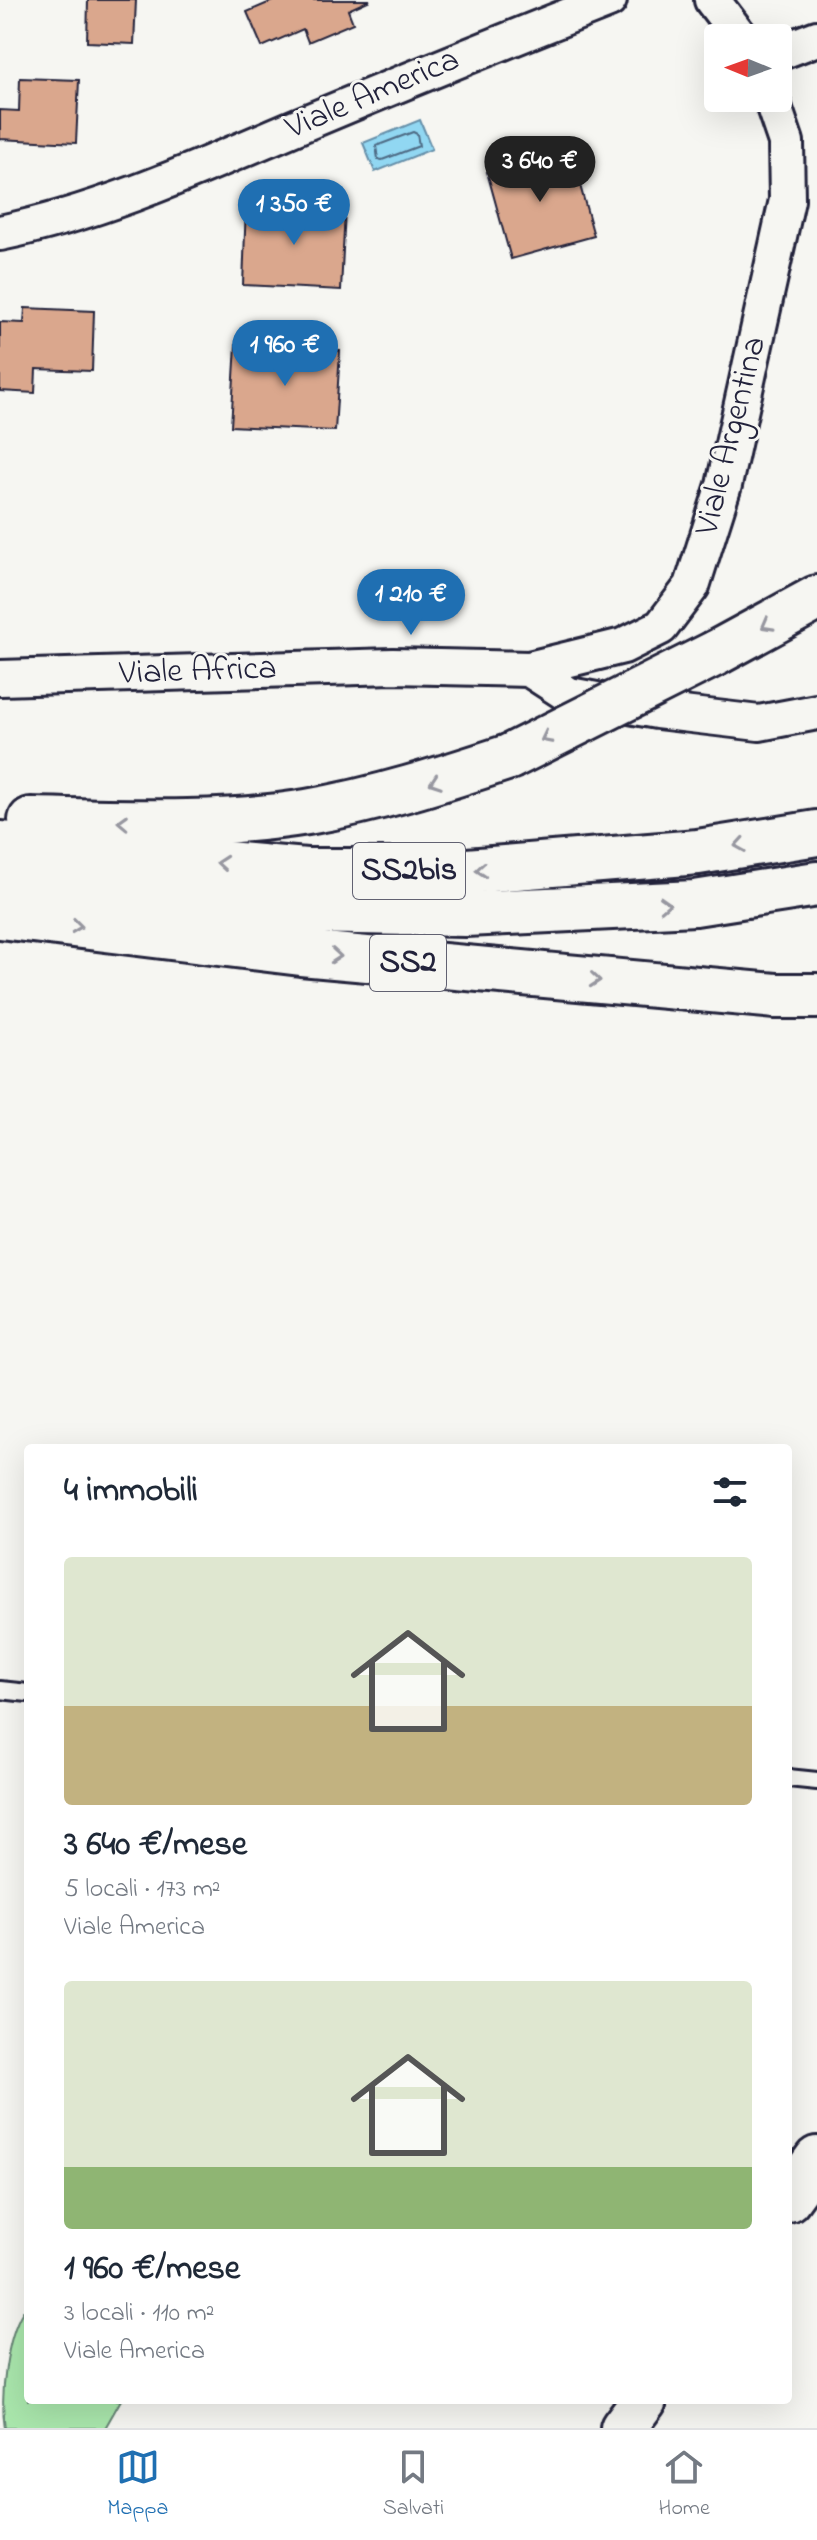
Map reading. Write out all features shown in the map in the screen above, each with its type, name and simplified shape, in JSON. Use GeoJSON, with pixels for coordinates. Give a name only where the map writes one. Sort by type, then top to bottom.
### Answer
{"type":"FeatureCollection","features":[{"type":"Feature","properties":{"kind":"main road"},"geometry":{"type":"LineString","coordinates":[[0,819],[169,824],[305,812],[406,791],[509,757],[716,653],[817,598]]}},
{"type":"Feature","properties":{"kind":"main road","name":"SS2bis"},"geometry":{"type":"LineString","coordinates":[[0,844],[306,871],[467,871],[698,852],[817,833]]}},
{"type":"Feature","properties":{"kind":"main road","name":"SS2bis"},"geometry":{"type":"LineString","coordinates":[[0,887],[304,911],[465,914],[695,903],[817,884]]}},
{"type":"Feature","properties":{"kind":"main road","name":"SS2"},"geometry":{"type":"LineString","coordinates":[[0,916],[301,953],[776,996],[817,996]]}},
{"type":"Feature","properties":{"kind":"main road"},"geometry":{"type":"LineString","coordinates":[[792,2193],[817,2159]]}},
{"type":"Feature","properties":{"kind":"main road"},"geometry":{"type":"LineString","coordinates":[[623,2428],[641,2404]]}},
{"type":"Feature","properties":{"kind":"street","name":"Viale America"},"geometry":{"type":"LineString","coordinates":[[0,233],[64,217],[173,178],[433,69],[609,0]]}},
{"type":"Feature","properties":{"kind":"street"},"geometry":{"type":"LineString","coordinates":[[712,0],[730,24]]}},
{"type":"Feature","properties":{"kind":"street"},"geometry":{"type":"LineString","coordinates":[[792,48],[817,38]]}},
{"type":"Feature","properties":{"kind":"street","name":"Viale Argentina"},"geometry":{"type":"LineString","coordinates":[[529,669],[623,646],[661,627],[692,586],[724,485],[787,200],[786,142],[776,112]]}},
{"type":"Feature","properties":{"kind":"street","name":"Viale Africa"},"geometry":{"type":"LineString","coordinates":[[0,678],[393,666],[529,669]]}},
{"type":"Feature","properties":{"kind":"street"},"geometry":{"type":"LineString","coordinates":[[529,669],[569,695],[657,711],[759,723],[817,712]]}},
{"type":"Feature","properties":{"kind":"lane"},"geometry":{"type":"LineString","coordinates":[[0,1690],[24,1693]]}},
{"type":"Feature","properties":{"kind":"lane"},"geometry":{"type":"LineString","coordinates":[[792,1778],[817,1781]]}},
{"type":"Feature","properties":{"kind":"green space"},"geometry":{"type":"Polygon","coordinates":[[[24,2311],[24,2404],[119,2404],[105,2428],[5,2428],[3,2401],[6,2368],[17,2323],[24,2311]]]}},
{"type":"Feature","properties":{"kind":"water"},"geometry":{"type":"Polygon","coordinates":[[[420,120],[432,149],[375,172],[363,143],[420,120]]]}},
{"type":"Feature","properties":{"kind":"building"},"geometry":{"type":"Polygon","coordinates":[[[88,0],[136,0],[134,44],[87,42],[88,0]]]}},
{"type":"Feature","properties":{"kind":"building"},"geometry":{"type":"Polygon","coordinates":[[[275,0],[370,0],[348,10],[353,23],[308,42],[303,29],[262,47],[247,12],[275,0]]]}},
{"type":"Feature","properties":{"kind":"building"},"geometry":{"type":"Polygon","coordinates":[[[20,78],[79,80],[76,143],[0,139],[0,110],[19,111],[20,78]]]}},
{"type":"Feature","properties":{"kind":"building"},"geometry":{"type":"Polygon","coordinates":[[[570,149],[594,236],[511,259],[487,172],[570,149]]]}},
{"type":"Feature","properties":{"kind":"building"},"geometry":{"type":"Polygon","coordinates":[[[246,205],[345,209],[341,290],[243,285],[246,205]]]}},
{"type":"Feature","properties":{"kind":"building"},"geometry":{"type":"Polygon","coordinates":[[[25,308],[94,311],[92,371],[36,369],[35,393],[0,391],[0,322],[24,323],[25,308]]]}},
{"type":"Feature","properties":{"kind":"building"},"geometry":{"type":"Polygon","coordinates":[[[236,345],[340,351],[335,431],[231,426],[236,345]]]}}]}
